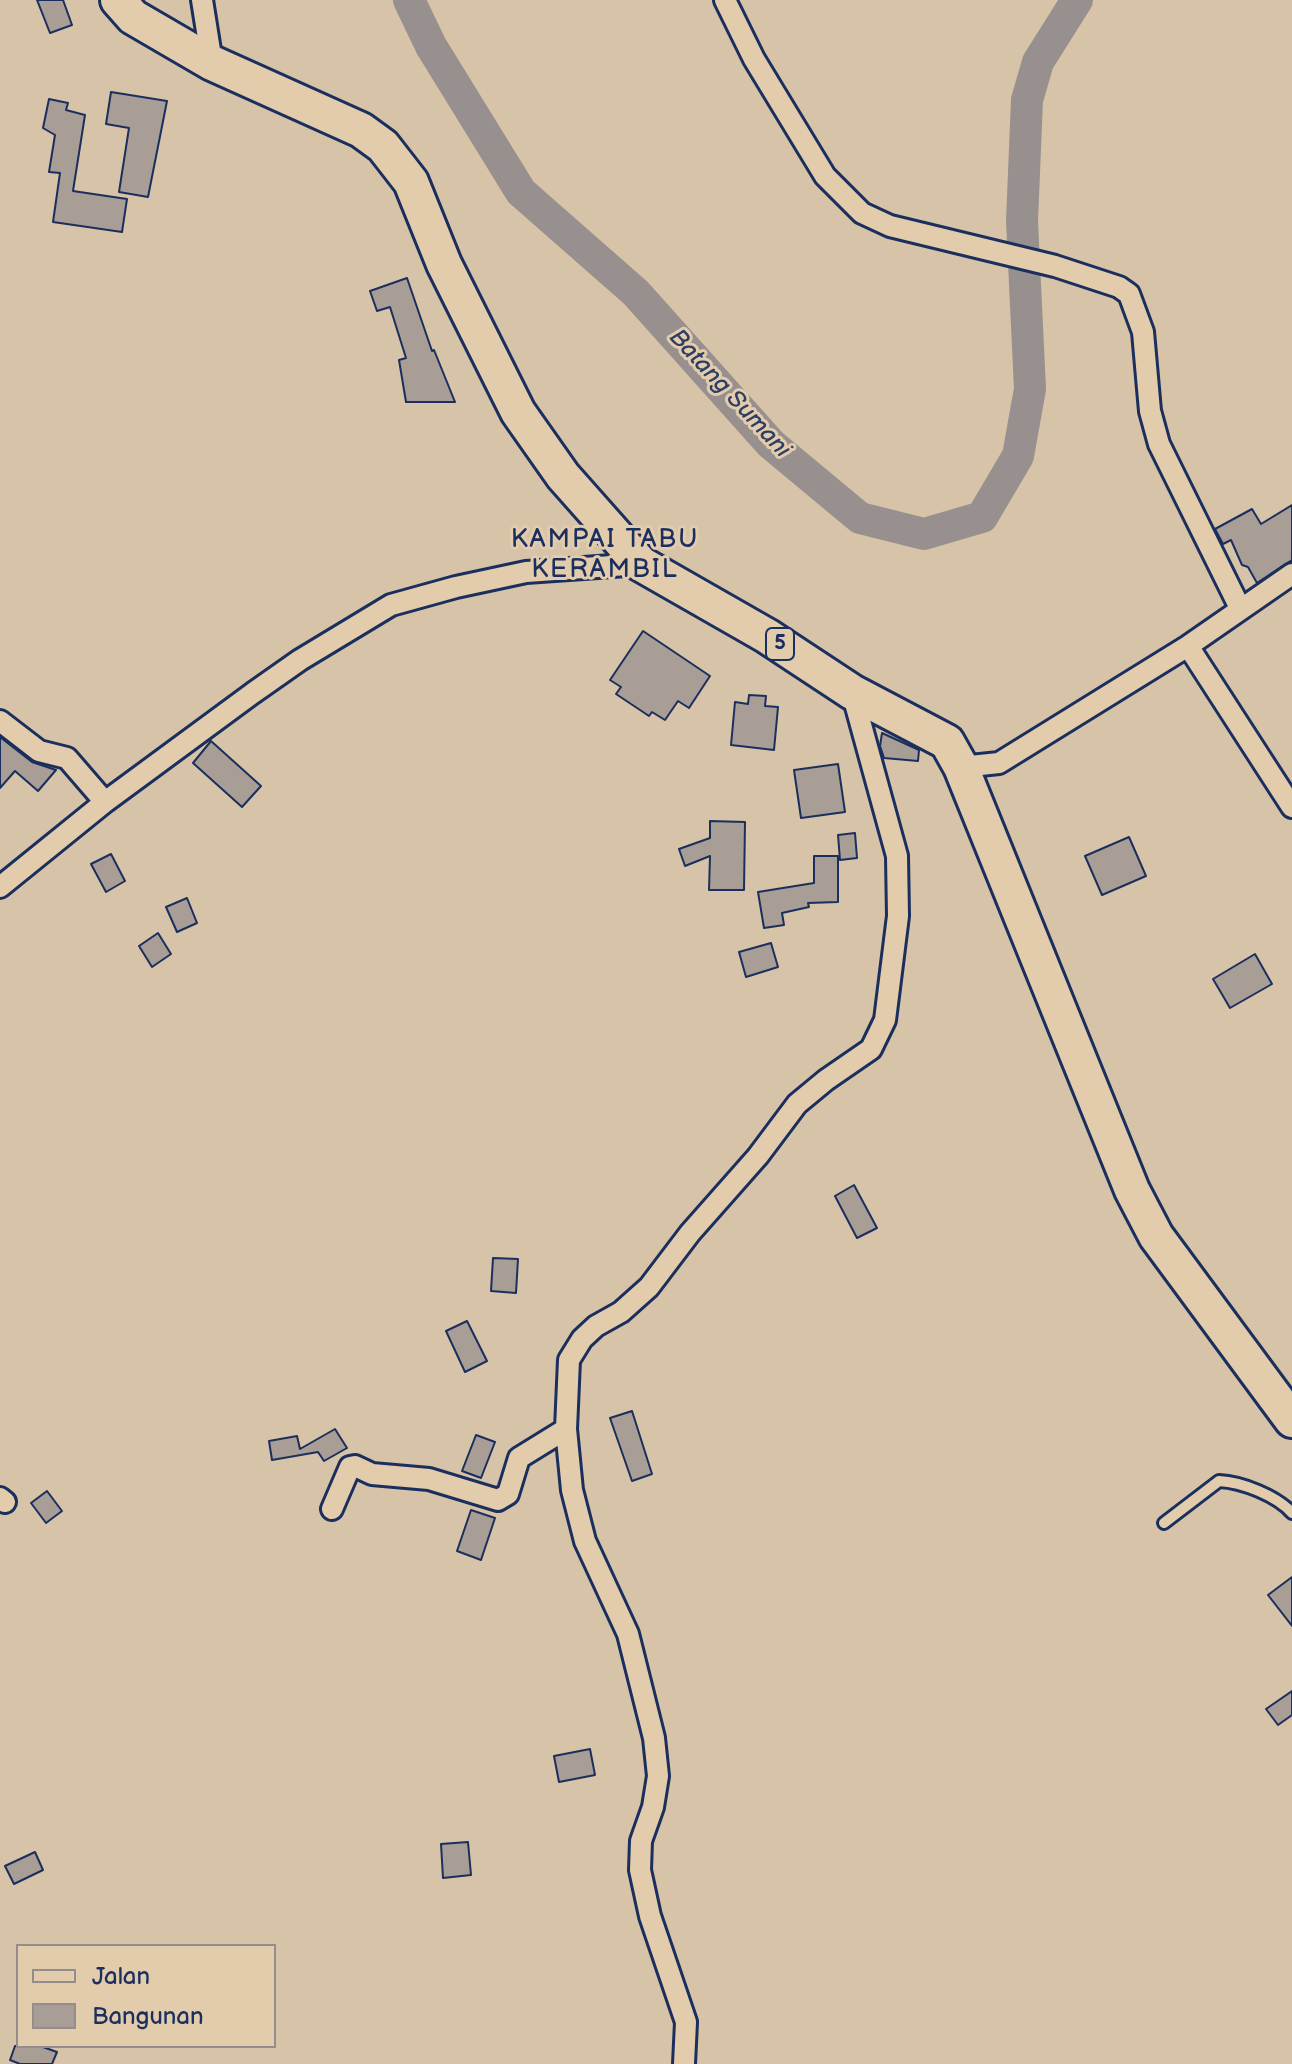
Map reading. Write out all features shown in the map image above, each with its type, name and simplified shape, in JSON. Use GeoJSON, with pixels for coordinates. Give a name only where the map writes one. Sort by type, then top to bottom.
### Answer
{"type":"FeatureCollection","features":[{"type":"Feature","properties":{"kind":"highway","name":"5"},"geometry":{"type":"LineString","coordinates":[[118,0],[133,17],[212,63],[361,130],[383,146],[411,182],[444,264],[518,412],[563,476],[641,564],[767,636],[852,692],[947,742],[961,767],[1132,1190],[1156,1236],[1292,1420]]}},
{"type":"Feature","properties":{"kind":"street"},"geometry":{"type":"LineString","coordinates":[[202,0],[212,63]]}},
{"type":"Feature","properties":{"kind":"street"},"geometry":{"type":"LineString","coordinates":[[725,0],[754,59],[825,176],[862,213],[875,221],[1055,266],[1119,287],[1129,294],[1143,332],[1150,411],[1159,444],[1240,608]]}},
{"type":"Feature","properties":{"kind":"street"},"geometry":{"type":"LineString","coordinates":[[0,887],[105,802],[300,660],[391,605],[526,572],[641,564]]}},
{"type":"Feature","properties":{"kind":"street"},"geometry":{"type":"LineString","coordinates":[[961,767],[999,763],[1188,646],[1292,574]]}},
{"type":"Feature","properties":{"kind":"street"},"geometry":{"type":"LineString","coordinates":[[1188,646],[1292,807]]}},
{"type":"Feature","properties":{"kind":"street"},"geometry":{"type":"LineString","coordinates":[[684,2064],[686,2022],[650,1916],[640,1870],[641,1841],[653,1807],[658,1776],[654,1738],[628,1634],[581,1530],[569,1475],[566,1429],[569,1360],[582,1339],[596,1326],[621,1312],[649,1287],[797,1104],[871,1049],[885,1020],[898,916],[897,856],[852,692]]}},
{"type":"Feature","properties":{"kind":"street"},"geometry":{"type":"LineString","coordinates":[[0,721],[39,751],[67,758],[105,802]]}},
{"type":"Feature","properties":{"kind":"street"},"geometry":{"type":"LineString","coordinates":[[332,1509],[350,1467],[355,1466],[372,1474],[429,1479],[492,1499],[503,1498],[508,1494],[519,1458],[566,1429]]}},
{"type":"Feature","properties":{"kind":"lane"},"geometry":{"type":"LineString","coordinates":[[1164,1523],[1219,1481],[1232,1482],[1290,1506]]}},
{"type":"Feature","properties":{"kind":"building"},"geometry":{"type":"Polygon","coordinates":[[[37,0],[63,0],[72,25],[50,33],[37,0]]]}},
{"type":"Feature","properties":{"kind":"building"},"geometry":{"type":"Polygon","coordinates":[[[111,92],[167,101],[148,197],[119,192],[129,128],[106,124],[111,92]]]}},
{"type":"Feature","properties":{"kind":"building"},"geometry":{"type":"Polygon","coordinates":[[[49,99],[68,103],[66,110],[85,115],[73,191],[127,199],[122,232],[53,222],[60,173],[49,172],[55,135],[43,128],[49,99]]]}},
{"type":"Feature","properties":{"kind":"building"},"geometry":{"type":"Polygon","coordinates":[[[407,278],[432,351],[455,402],[406,402],[399,360],[406,358],[390,307],[377,311],[370,291],[407,278]]]}},
{"type":"Feature","properties":{"kind":"building"},"geometry":{"type":"Polygon","coordinates":[[[1292,505],[1292,560],[1257,583],[1248,567],[1242,565],[1231,540],[1223,544],[1215,529],[1252,509],[1261,524],[1292,505]]]}},
{"type":"Feature","properties":{"kind":"building"},"geometry":{"type":"Polygon","coordinates":[[[643,631],[710,676],[689,708],[678,701],[665,720],[652,712],[649,716],[616,694],[621,687],[610,680],[643,631]]]}},
{"type":"Feature","properties":{"kind":"building"},"geometry":{"type":"Polygon","coordinates":[[[749,695],[766,696],[765,706],[778,707],[774,750],[731,745],[735,702],[748,704],[749,695]]]}},
{"type":"Feature","properties":{"kind":"building"},"geometry":{"type":"Polygon","coordinates":[[[882,733],[919,750],[918,761],[884,758],[880,746],[882,733]]]}},
{"type":"Feature","properties":{"kind":"building"},"geometry":{"type":"Polygon","coordinates":[[[0,737],[32,762],[56,770],[38,791],[15,771],[0,788],[0,737]]]}},
{"type":"Feature","properties":{"kind":"building"},"geometry":{"type":"Polygon","coordinates":[[[211,741],[261,786],[242,807],[193,763],[211,741]]]}},
{"type":"Feature","properties":{"kind":"building"},"geometry":{"type":"Polygon","coordinates":[[[838,764],[845,812],[801,818],[794,770],[838,764]]]}},
{"type":"Feature","properties":{"kind":"building"},"geometry":{"type":"Polygon","coordinates":[[[710,821],[745,822],[744,890],[709,890],[710,856],[685,866],[679,849],[710,838],[710,821]]]}},
{"type":"Feature","properties":{"kind":"building"},"geometry":{"type":"Polygon","coordinates":[[[855,833],[857,858],[840,860],[838,835],[855,833]]]}},
{"type":"Feature","properties":{"kind":"building"},"geometry":{"type":"Polygon","coordinates":[[[1129,837],[1146,876],[1102,895],[1085,856],[1129,837]]]}},
{"type":"Feature","properties":{"kind":"building"},"geometry":{"type":"Polygon","coordinates":[[[111,854],[125,881],[106,892],[91,864],[111,854]]]}},
{"type":"Feature","properties":{"kind":"building"},"geometry":{"type":"Polygon","coordinates":[[[814,856],[838,856],[838,902],[808,903],[809,907],[782,913],[784,925],[764,928],[758,892],[814,883],[814,856]]]}},
{"type":"Feature","properties":{"kind":"building"},"geometry":{"type":"Polygon","coordinates":[[[187,898],[197,923],[177,932],[166,907],[187,898]]]}},
{"type":"Feature","properties":{"kind":"building"},"geometry":{"type":"Polygon","coordinates":[[[158,933],[171,954],[152,967],[139,946],[158,933]]]}},
{"type":"Feature","properties":{"kind":"building"},"geometry":{"type":"Polygon","coordinates":[[[771,943],[778,967],[746,977],[739,952],[771,943]]]}},
{"type":"Feature","properties":{"kind":"building"},"geometry":{"type":"Polygon","coordinates":[[[1255,954],[1272,984],[1230,1008],[1213,979],[1255,954]]]}},
{"type":"Feature","properties":{"kind":"building"},"geometry":{"type":"Polygon","coordinates":[[[854,1185],[877,1228],[857,1238],[835,1196],[854,1185]]]}},
{"type":"Feature","properties":{"kind":"building"},"geometry":{"type":"Polygon","coordinates":[[[493,1258],[518,1259],[516,1293],[491,1291],[493,1258]]]}},
{"type":"Feature","properties":{"kind":"building"},"geometry":{"type":"Polygon","coordinates":[[[467,1321],[487,1361],[465,1372],[446,1331],[467,1321]]]}},
{"type":"Feature","properties":{"kind":"building"},"geometry":{"type":"Polygon","coordinates":[[[632,1411],[652,1474],[632,1481],[610,1418],[632,1411]]]}},
{"type":"Feature","properties":{"kind":"building"},"geometry":{"type":"Polygon","coordinates":[[[335,1429],[347,1448],[324,1461],[318,1452],[272,1460],[269,1441],[297,1436],[300,1449],[335,1429]]]}},
{"type":"Feature","properties":{"kind":"building"},"geometry":{"type":"Polygon","coordinates":[[[476,1435],[495,1442],[481,1478],[462,1471],[476,1435]]]}},
{"type":"Feature","properties":{"kind":"building"},"geometry":{"type":"Polygon","coordinates":[[[47,1491],[62,1511],[46,1523],[31,1503],[47,1491]]]}},
{"type":"Feature","properties":{"kind":"building"},"geometry":{"type":"Polygon","coordinates":[[[471,1510],[495,1518],[481,1560],[457,1551],[471,1510]]]}},
{"type":"Feature","properties":{"kind":"building"},"geometry":{"type":"Polygon","coordinates":[[[1292,1577],[1292,1626],[1268,1595],[1292,1577]]]}},
{"type":"Feature","properties":{"kind":"building"},"geometry":{"type":"Polygon","coordinates":[[[1292,1691],[1292,1715],[1278,1725],[1266,1709],[1292,1691]]]}},
{"type":"Feature","properties":{"kind":"building"},"geometry":{"type":"Polygon","coordinates":[[[590,1749],[595,1775],[559,1782],[554,1756],[590,1749]]]}},
{"type":"Feature","properties":{"kind":"building"},"geometry":{"type":"Polygon","coordinates":[[[468,1842],[471,1875],[443,1878],[441,1844],[468,1842]]]}},
{"type":"Feature","properties":{"kind":"building"},"geometry":{"type":"Polygon","coordinates":[[[35,1852],[43,1870],[14,1884],[5,1866],[35,1852]]]}},
{"type":"Feature","properties":{"kind":"building"},"geometry":{"type":"Polygon","coordinates":[[[15,2046],[57,2052],[52,2064],[20,2064],[10,2060],[15,2046]]]}},
{"type":"Feature","properties":{"kind":"waterway","name":"Batang Sumani"},"geometry":{"type":"LineString","coordinates":[[409,0],[431,46],[521,192],[636,293],[771,444],[860,518],[924,534],[982,517],[1018,456],[1030,389],[1022,221],[1027,100],[1038,62],[1077,0]]}},
{"type":"Feature","properties":{"kind":"district","name":"KAMPAI TABU KERAMBIL"},"geometry":{"type":"Point","coordinates":[605,555]}}]}
